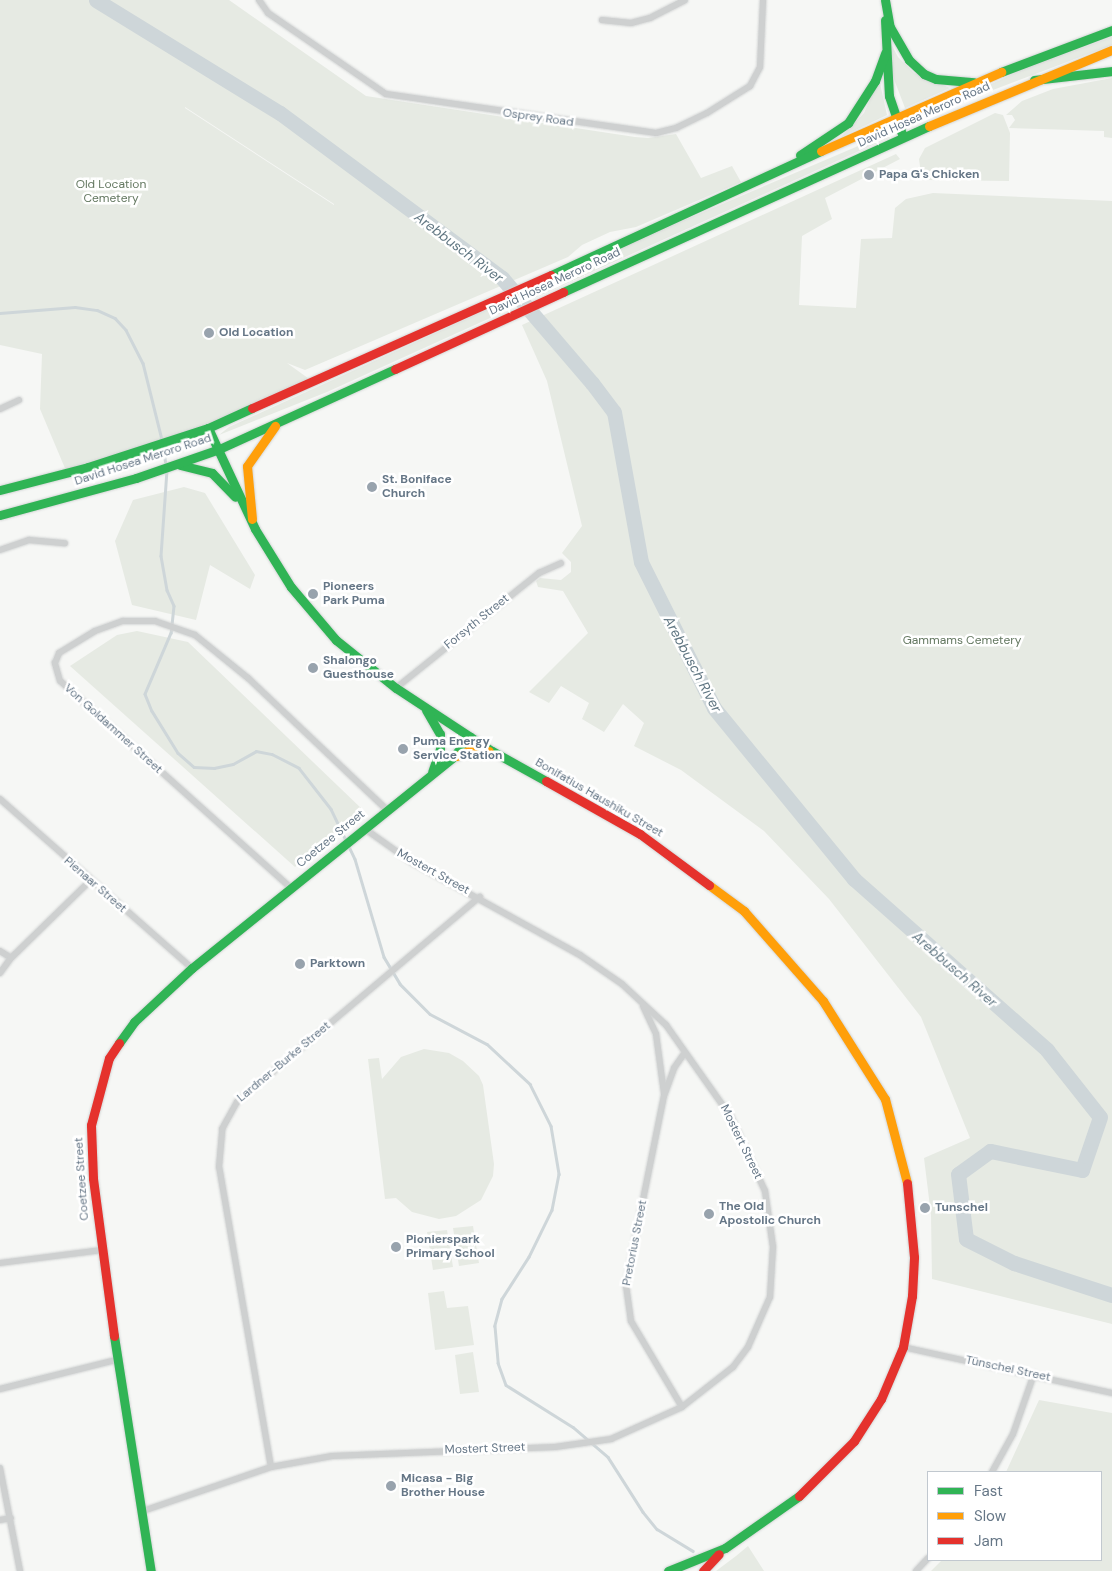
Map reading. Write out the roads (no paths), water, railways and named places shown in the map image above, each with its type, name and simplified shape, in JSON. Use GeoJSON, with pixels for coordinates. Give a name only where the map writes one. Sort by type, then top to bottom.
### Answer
{"type":"FeatureCollection","features":[{"type":"Feature","properties":{"kind":"main road"},"geometry":{"type":"LineString","coordinates":[[885,0],[885,53],[889,96],[903,137]]}},
{"type":"Feature","properties":{"kind":"main road"},"geometry":{"type":"LineString","coordinates":[[885,0],[890,27],[909,60],[936,78],[977,82]]}},
{"type":"Feature","properties":{"kind":"main road","name":"David Hosea Meroro Road"},"geometry":{"type":"LineString","coordinates":[[0,490],[132,454],[208,428],[532,284],[775,171],[977,82],[1038,56],[1112,30]]}},
{"type":"Feature","properties":{"kind":"main road","name":"David Hosea Meroro Road"},"geometry":{"type":"LineString","coordinates":[[0,515],[136,478],[176,466],[217,450],[903,137],[1034,80],[1112,50]]}},
{"type":"Feature","properties":{"kind":"main road"},"geometry":{"type":"LineString","coordinates":[[775,171],[848,123],[875,81],[885,53]]}},
{"type":"Feature","properties":{"kind":"main road"},"geometry":{"type":"LineString","coordinates":[[1034,80],[1112,71]]}},
{"type":"Feature","properties":{"kind":"main road"},"geometry":{"type":"LineString","coordinates":[[254,529],[248,500],[247,466],[276,424]]}},
{"type":"Feature","properties":{"kind":"main road","name":"Bonifatius Haushiku Street"},"geometry":{"type":"LineString","coordinates":[[208,428],[242,508],[291,587],[319,623],[350,652],[396,688],[419,701],[492,751],[640,834],[715,888],[765,932],[823,1001],[885,1099],[901,1147],[912,1207],[914,1257],[912,1296],[903,1346],[875,1411],[854,1441],[800,1495],[724,1548],[668,1571]]}},
{"type":"Feature","properties":{"kind":"main road"},"geometry":{"type":"LineString","coordinates":[[176,466],[212,473],[242,508]]}},
{"type":"Feature","properties":{"kind":"main road"},"geometry":{"type":"LineString","coordinates":[[419,701],[440,734],[440,749],[432,772]]}},
{"type":"Feature","properties":{"kind":"main road","name":"Coetzee Street"},"geometry":{"type":"LineString","coordinates":[[151,1571],[101,1250],[91,1125],[108,1058],[134,1022],[192,968],[432,772],[452,758],[470,737]]}},
{"type":"Feature","properties":{"kind":"main road"},"geometry":{"type":"LineString","coordinates":[[452,758],[472,749],[492,751]]}},
{"type":"Feature","properties":{"kind":"main road"},"geometry":{"type":"LineString","coordinates":[[703,1571],[724,1548]]}},
{"type":"Feature","properties":{"kind":"street","name":"Osprey Road"},"geometry":{"type":"LineString","coordinates":[[259,0],[268,13],[386,94],[656,132],[707,113],[750,86],[760,67],[763,0]]}},
{"type":"Feature","properties":{"kind":"street"},"geometry":{"type":"LineString","coordinates":[[602,20],[631,23],[650,18],[685,0]]}},
{"type":"Feature","properties":{"kind":"street"},"geometry":{"type":"LineString","coordinates":[[0,409],[19,400]]}},
{"type":"Feature","properties":{"kind":"street"},"geometry":{"type":"LineString","coordinates":[[0,550],[30,540],[65,543]]}},
{"type":"Feature","properties":{"kind":"street","name":"Forsyth Street"},"geometry":{"type":"LineString","coordinates":[[396,688],[539,573],[562,562]]}},
{"type":"Feature","properties":{"kind":"street","name":"Von Goldammer Street"},"geometry":{"type":"LineString","coordinates":[[291,888],[60,681],[55,663],[59,653],[109,624],[139,619],[172,625],[196,635],[248,678],[387,810]]}},
{"type":"Feature","properties":{"kind":"street","name":"Pienaar Street"},"geometry":{"type":"LineString","coordinates":[[0,799],[90,881],[192,968]]}},
{"type":"Feature","properties":{"kind":"street","name":"Mostert Street"},"geometry":{"type":"LineString","coordinates":[[143,1511],[271,1467],[380,1452],[556,1447],[611,1438],[682,1407],[733,1367],[748,1347],[770,1297],[773,1267],[765,1191],[731,1117],[666,1025],[643,1006],[622,984],[595,965],[480,898],[413,863],[364,829]]}},
{"type":"Feature","properties":{"kind":"street"},"geometry":{"type":"LineString","coordinates":[[0,973],[11,958],[90,881]]}},
{"type":"Feature","properties":{"kind":"street","name":"Lardner-Burke Street"},"geometry":{"type":"LineString","coordinates":[[271,1467],[219,1167],[222,1129],[237,1102],[480,898]]}},
{"type":"Feature","properties":{"kind":"street"},"geometry":{"type":"LineString","coordinates":[[0,951],[11,958]]}},
{"type":"Feature","properties":{"kind":"street","name":"Pretorius Street"},"geometry":{"type":"LineString","coordinates":[[643,1006],[656,1034],[664,1096]]}},
{"type":"Feature","properties":{"kind":"street","name":"Pretorius Street"},"geometry":{"type":"LineString","coordinates":[[682,1407],[640,1339],[631,1321],[626,1297],[664,1096],[674,1068],[685,1052]]}},
{"type":"Feature","properties":{"kind":"street"},"geometry":{"type":"LineString","coordinates":[[0,1263],[101,1250]]}},
{"type":"Feature","properties":{"kind":"street","name":"Tünschel Street"},"geometry":{"type":"LineString","coordinates":[[903,1346],[1112,1393]]}},
{"type":"Feature","properties":{"kind":"street"},"geometry":{"type":"LineString","coordinates":[[0,1389],[119,1359]]}},
{"type":"Feature","properties":{"kind":"street"},"geometry":{"type":"LineString","coordinates":[[993,1471],[1013,1434],[1034,1374]]}},
{"type":"Feature","properties":{"kind":"street"},"geometry":{"type":"LineString","coordinates":[[0,1468],[20,1571]]}},
{"type":"Feature","properties":{"kind":"street"},"geometry":{"type":"LineString","coordinates":[[0,1520],[11,1518]]}},
{"type":"Feature","properties":{"kind":"street"},"geometry":{"type":"LineString","coordinates":[[916,1571],[927,1559]]}},
{"type":"Feature","properties":{"kind":"waterway","name":"Arebbusch River"},"geometry":{"type":"LineString","coordinates":[[96,0],[280,113],[502,278],[592,383],[614,412],[641,562],[714,708],[854,879],[1047,1050],[1100,1117],[1082,1170],[990,1151],[958,1174],[966,1239],[1014,1263],[1112,1295]]}},
{"type":"Feature","properties":{"kind":"waterway"},"geometry":{"type":"LineString","coordinates":[[0,313],[75,307],[97,310],[115,318],[126,330],[143,363],[162,440]]}},
{"type":"Feature","properties":{"kind":"waterway"},"geometry":{"type":"LineString","coordinates":[[163,446],[166,465]]}},
{"type":"Feature","properties":{"kind":"waterway"},"geometry":{"type":"LineString","coordinates":[[167,470],[161,556],[167,590],[174,606],[171,633],[145,694],[152,711],[178,753],[194,767],[214,768],[233,764],[256,751],[272,754],[299,768],[331,809],[355,859],[384,957],[400,984],[430,1014],[487,1044],[530,1084],[551,1126],[559,1174],[552,1210],[529,1257],[502,1299],[495,1326],[498,1363],[506,1385],[573,1427],[608,1457],[643,1512],[657,1529],[693,1551]]}},
{"type":"Feature","properties":{"kind":"place","name":"Papa G's Chicken"},"geometry":{"type":"Point","coordinates":[869,175]}},
{"type":"Feature","properties":{"kind":"place","name":"Old Location"},"geometry":{"type":"Point","coordinates":[209,333]}},
{"type":"Feature","properties":{"kind":"place","name":"St. Boniface Church"},"geometry":{"type":"Point","coordinates":[372,487]}},
{"type":"Feature","properties":{"kind":"place","name":"Pioneers Park Puma"},"geometry":{"type":"Point","coordinates":[313,594]}},
{"type":"Feature","properties":{"kind":"place","name":"Shalongo Guesthouse"},"geometry":{"type":"Point","coordinates":[313,668]}},
{"type":"Feature","properties":{"kind":"place","name":"Puma Energy Service Station"},"geometry":{"type":"Point","coordinates":[403,749]}},
{"type":"Feature","properties":{"kind":"place","name":"Parktown"},"geometry":{"type":"Point","coordinates":[300,964]}},
{"type":"Feature","properties":{"kind":"place","name":"Tunschel"},"geometry":{"type":"Point","coordinates":[925,1208]}},
{"type":"Feature","properties":{"kind":"place","name":"The Old Apostolic Church"},"geometry":{"type":"Point","coordinates":[709,1214]}},
{"type":"Feature","properties":{"kind":"place","name":"Pionierspark Primary School"},"geometry":{"type":"Point","coordinates":[396,1247]}},
{"type":"Feature","properties":{"kind":"place","name":"Micasa - Big Brother House"},"geometry":{"type":"Point","coordinates":[391,1486]}},
{"type":"Feature","properties":{"kind":"park label","name":"Old Location Cemetery"},"geometry":{"type":"Point","coordinates":[111,192]}},
{"type":"Feature","properties":{"kind":"park label","name":"Gammams Cemetery"},"geometry":{"type":"Point","coordinates":[962,641]}}]}
